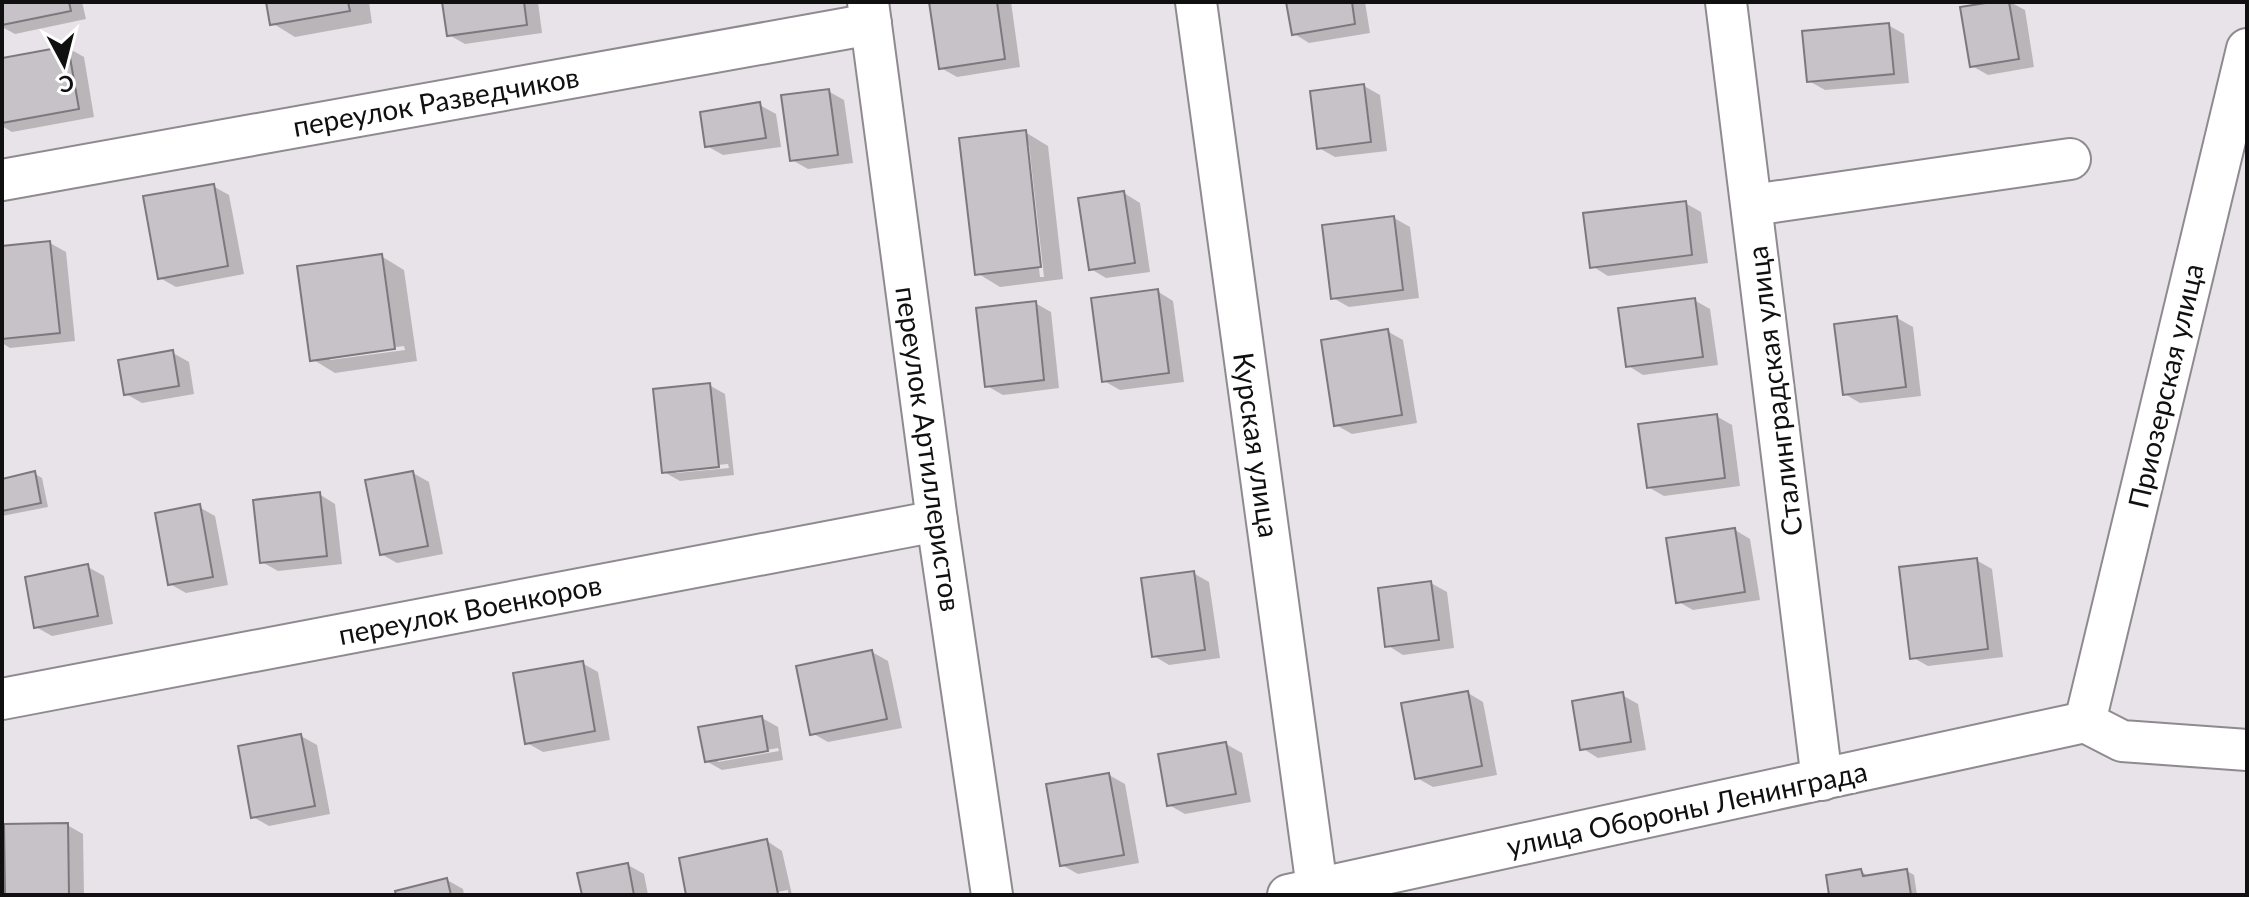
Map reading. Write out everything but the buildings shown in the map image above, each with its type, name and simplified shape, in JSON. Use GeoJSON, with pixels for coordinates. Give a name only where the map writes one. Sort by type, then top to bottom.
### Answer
{"type":"FeatureCollection","features":[{"type":"Feature","properties":{"kind":"street","name":"Курская улица"},"geometry":{"type":"LineString","coordinates":[[1196,2],[1302,892]]}},
{"type":"Feature","properties":{"kind":"street","name":"Сталинградская улица"},"geometry":{"type":"LineString","coordinates":[[1726,2],[1822,780]]}},
{"type":"Feature","properties":{"kind":"street","name":"переулок Разведчиков"},"geometry":{"type":"LineString","coordinates":[[2,180],[869,13]]}},
{"type":"Feature","properties":{"kind":"street","name":"переулок Артиллеристов"},"geometry":{"type":"LineString","coordinates":[[869,13],[937,521],[992,895]]}},
{"type":"Feature","properties":{"kind":"street","name":"Приозерская улица"},"geometry":{"type":"LineString","coordinates":[[2085,722],[2247,49]]}},
{"type":"Feature","properties":{"kind":"street"},"geometry":{"type":"LineString","coordinates":[[1753,205],[2070,159]]}},
{"type":"Feature","properties":{"kind":"street","name":"переулок Военкоров"},"geometry":{"type":"LineString","coordinates":[[2,699],[937,521]]}},
{"type":"Feature","properties":{"kind":"street","name":"улица Обороны Ленинграда"},"geometry":{"type":"LineString","coordinates":[[1302,892],[2085,722]]}},
{"type":"Feature","properties":{"kind":"street"},"geometry":{"type":"LineString","coordinates":[[2085,722],[2122,741],[2247,750]]}}]}
